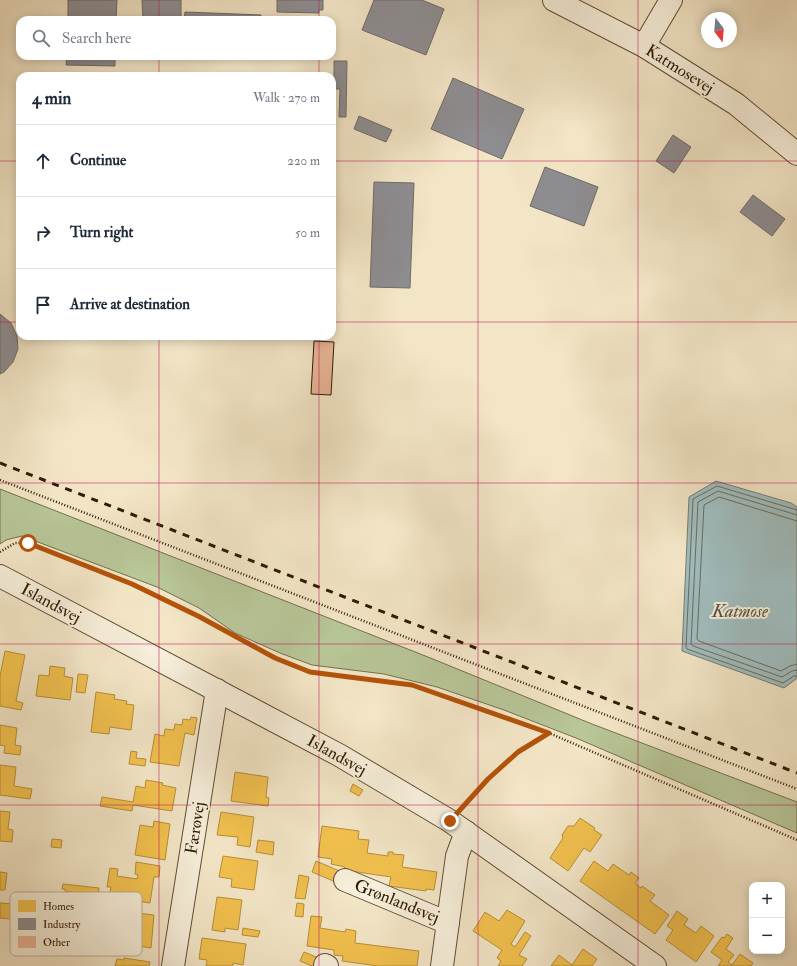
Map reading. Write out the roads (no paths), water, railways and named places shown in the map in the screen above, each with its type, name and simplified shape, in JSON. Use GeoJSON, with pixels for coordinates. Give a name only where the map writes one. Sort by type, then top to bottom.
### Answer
{"type":"FeatureCollection","features":[{"type":"Feature","properties":{"kind":"street","name":"Katmosevej"},"geometry":{"type":"LineString","coordinates":[[554,0],[644,46],[736,104],[797,154]]}},
{"type":"Feature","properties":{"kind":"street"},"geometry":{"type":"LineString","coordinates":[[644,46],[671,0]]}},
{"type":"Feature","properties":{"kind":"street","name":"Islandsvej"},"geometry":{"type":"LineString","coordinates":[[0,576],[338,755],[458,827],[655,966]]}},
{"type":"Feature","properties":{"kind":"street","name":"Færøvej"},"geometry":{"type":"LineString","coordinates":[[173,966],[217,690]]}},
{"type":"Feature","properties":{"kind":"street","name":"Grønlandsvej"},"geometry":{"type":"LineString","coordinates":[[442,966],[457,856],[458,827]]}},
{"type":"Feature","properties":{"kind":"street","name":"Grønlandsvej"},"geometry":{"type":"LineString","coordinates":[[345,880],[448,923]]}},
{"type":"Feature","properties":{"kind":"water","name":"Katmose"},"geometry":{"type":"Polygon","coordinates":[[[716,481],[791,503],[797,507],[797,677],[784,688],[682,651],[689,497],[716,481]]]}},
{"type":"Feature","properties":{"kind":"railway"},"geometry":{"type":"LineString","coordinates":[[0,463],[797,773]]}}]}
